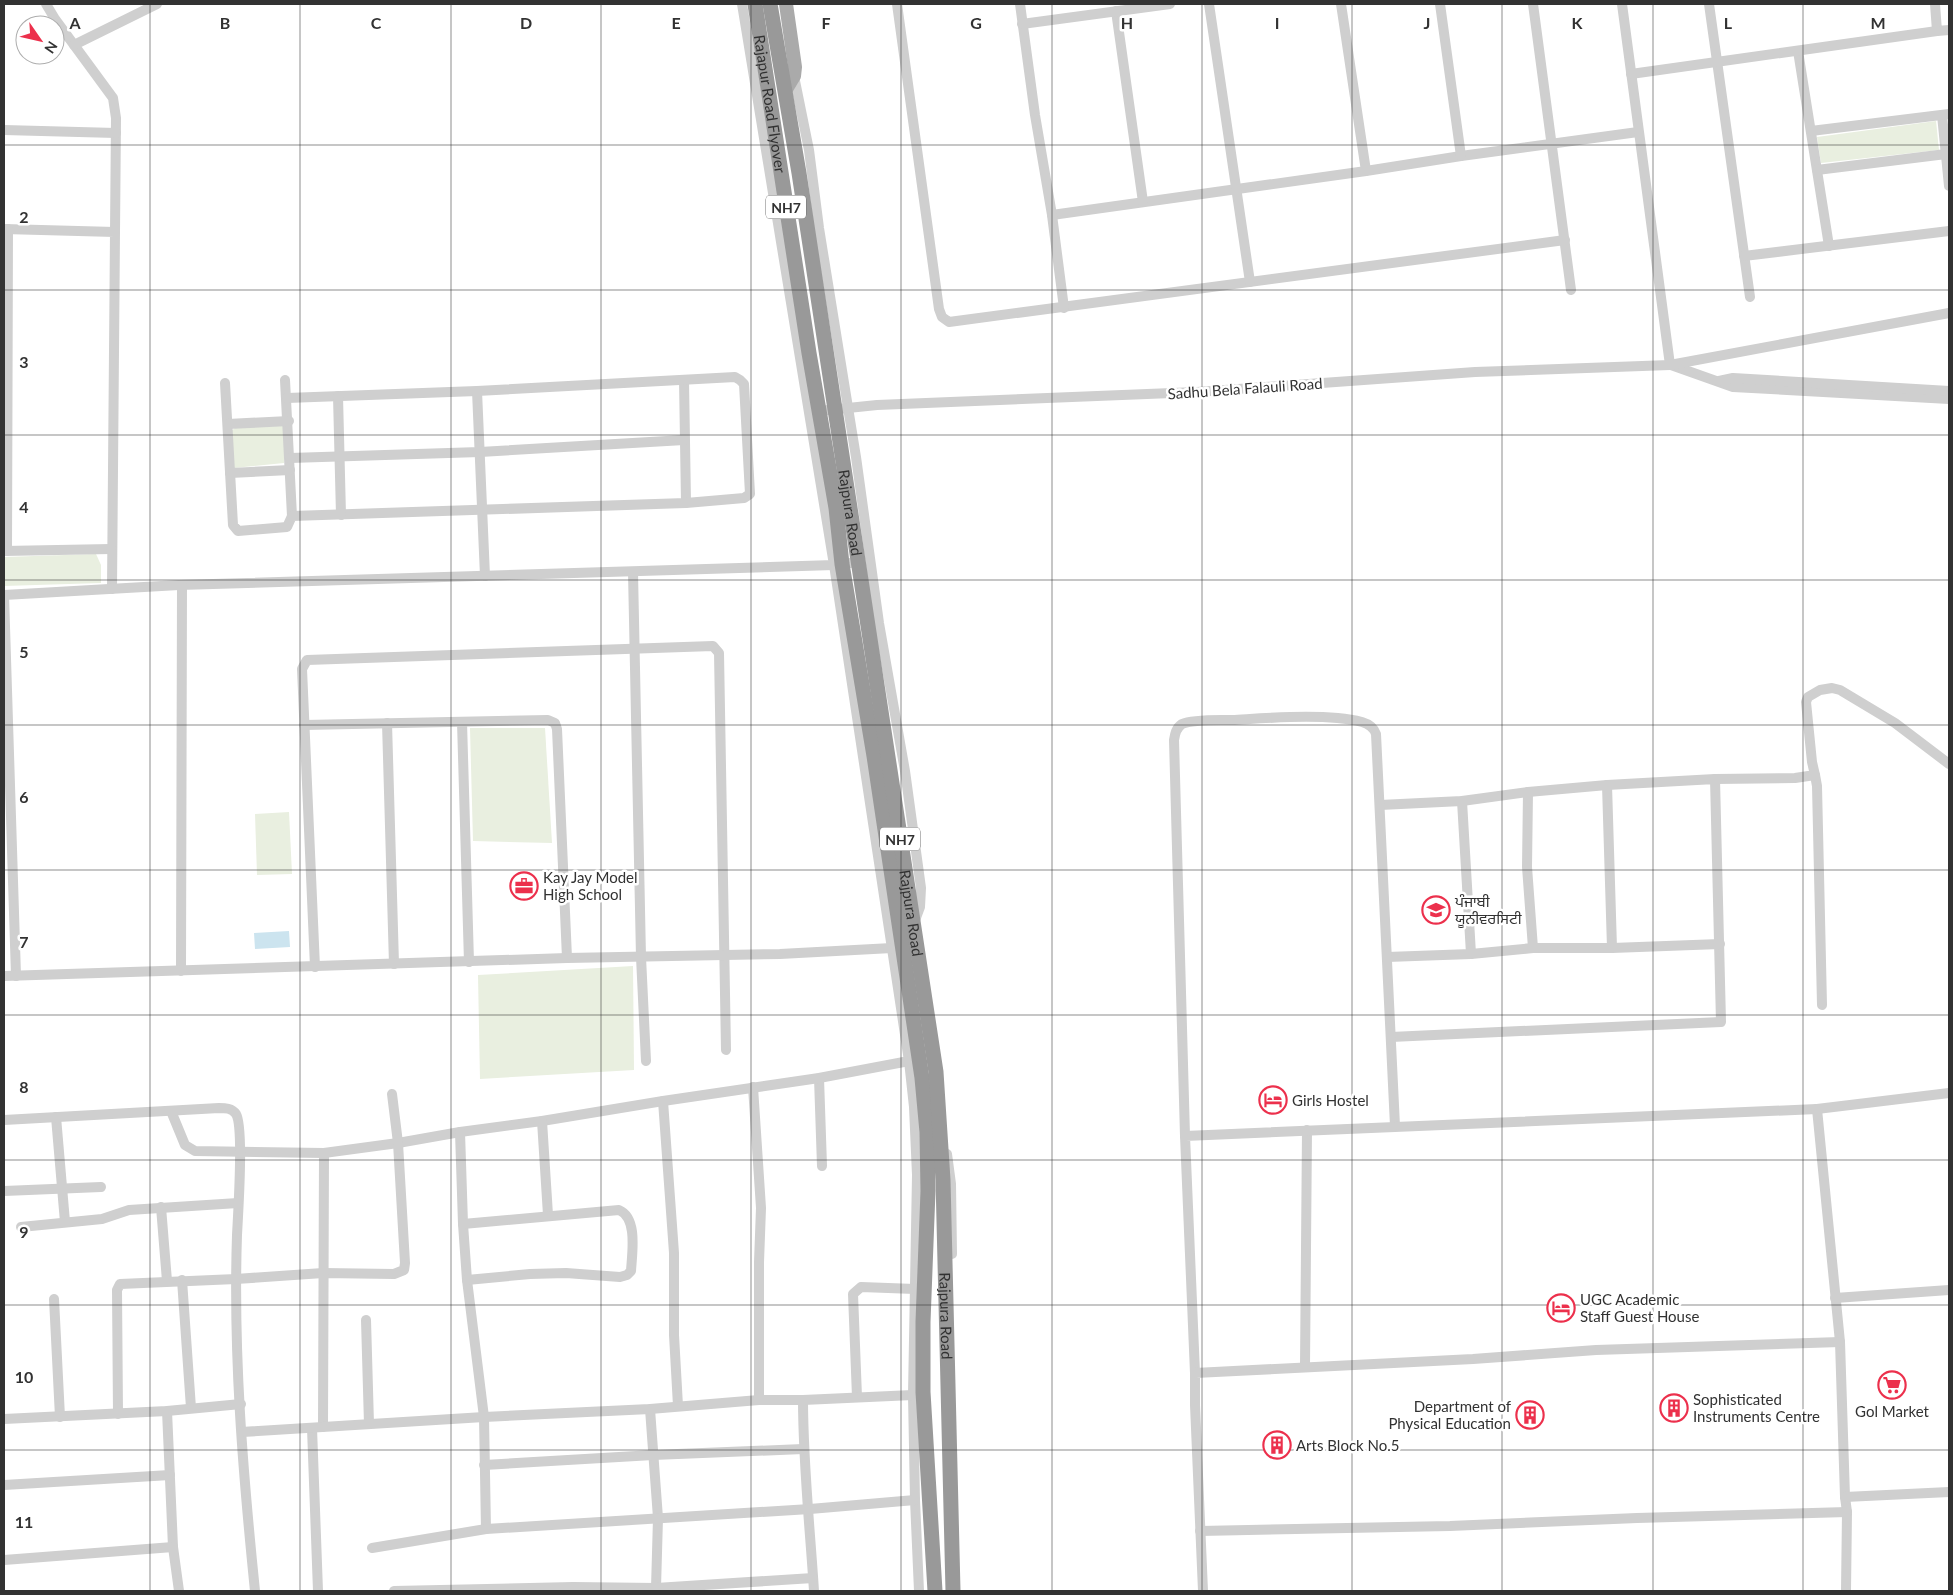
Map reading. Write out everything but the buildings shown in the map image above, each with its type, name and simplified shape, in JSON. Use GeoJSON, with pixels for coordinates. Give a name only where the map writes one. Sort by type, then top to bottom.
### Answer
{"type":"FeatureCollection","features":[{"type":"Feature","properties":{"kind":"highway","name":"Rajapur Road Flyover"},"geometry":{"type":"LineString","coordinates":[[755,4],[819,411]]}},
{"type":"Feature","properties":{"kind":"highway","name":"Rajapur Road Flyover"},"geometry":{"type":"LineString","coordinates":[[770,4],[785,92]]}},
{"type":"Feature","properties":{"kind":"highway","name":"Rajpura Road"},"geometry":{"type":"LineString","coordinates":[[785,92],[841,409],[858,562],[936,1072],[941,1128],[953,1591]]}},
{"type":"Feature","properties":{"kind":"highway","name":"Rajpura Road"},"geometry":{"type":"LineString","coordinates":[[819,411],[836,508],[838,564],[875,765],[922,1078],[927,1132],[923,1193],[924,1392],[935,1591]]}},
{"type":"Feature","properties":{"kind":"main road"},"geometry":{"type":"LineString","coordinates":[[785,92],[794,76],[795,67],[786,4]]}},
{"type":"Feature","properties":{"kind":"street"},"geometry":{"type":"LineString","coordinates":[[46,4],[113,98],[116,118],[112,589]]}},
{"type":"Feature","properties":{"kind":"street"},"geometry":{"type":"LineString","coordinates":[[74,45],[157,4]]}},
{"type":"Feature","properties":{"kind":"street"},"geometry":{"type":"LineString","coordinates":[[742,4],[838,564],[909,1061],[923,1193],[915,1289],[915,1500],[919,1591]]}},
{"type":"Feature","properties":{"kind":"street"},"geometry":{"type":"LineString","coordinates":[[897,4],[939,309],[942,317],[953,323],[1564,240]]}},
{"type":"Feature","properties":{"kind":"street"},"geometry":{"type":"LineString","coordinates":[[1020,4],[1064,308]]}},
{"type":"Feature","properties":{"kind":"street"},"geometry":{"type":"LineString","coordinates":[[1022,24],[1170,4]]}},
{"type":"Feature","properties":{"kind":"street"},"geometry":{"type":"LineString","coordinates":[[1209,4],[1250,282]]}},
{"type":"Feature","properties":{"kind":"street"},"geometry":{"type":"LineString","coordinates":[[1341,4],[1366,171]]}},
{"type":"Feature","properties":{"kind":"street"},"geometry":{"type":"LineString","coordinates":[[1440,4],[1462,156]]}},
{"type":"Feature","properties":{"kind":"street"},"geometry":{"type":"LineString","coordinates":[[1533,4],[1571,290]]}},
{"type":"Feature","properties":{"kind":"street"},"geometry":{"type":"LineString","coordinates":[[1622,4],[1670,365]]}},
{"type":"Feature","properties":{"kind":"street"},"geometry":{"type":"LineString","coordinates":[[1709,4],[1750,297]]}},
{"type":"Feature","properties":{"kind":"street"},"geometry":{"type":"LineString","coordinates":[[1935,4],[1937,31]]}},
{"type":"Feature","properties":{"kind":"street"},"geometry":{"type":"LineString","coordinates":[[1116,11],[1143,202]]}},
{"type":"Feature","properties":{"kind":"street"},"geometry":{"type":"LineString","coordinates":[[1631,74],[1949,30]]}},
{"type":"Feature","properties":{"kind":"street"},"geometry":{"type":"LineString","coordinates":[[1798,51],[1829,246]]}},
{"type":"Feature","properties":{"kind":"street"},"geometry":{"type":"LineString","coordinates":[[794,76],[809,150],[841,409],[856,456],[879,623],[905,771],[921,888],[919,913],[913,926]]}},
{"type":"Feature","properties":{"kind":"street"},"geometry":{"type":"LineString","coordinates":[[1811,131],[1946,115],[1946,154],[1949,186]]}},
{"type":"Feature","properties":{"kind":"street"},"geometry":{"type":"LineString","coordinates":[[4,130],[116,133]]}},
{"type":"Feature","properties":{"kind":"street"},"geometry":{"type":"LineString","coordinates":[[1052,215],[1638,132]]}},
{"type":"Feature","properties":{"kind":"street"},"geometry":{"type":"LineString","coordinates":[[1817,170],[1946,154]]}},
{"type":"Feature","properties":{"kind":"street"},"geometry":{"type":"LineString","coordinates":[[111,549],[5,551],[6,229],[115,232]]}},
{"type":"Feature","properties":{"kind":"street"},"geometry":{"type":"LineString","coordinates":[[1744,256],[1949,231]]}},
{"type":"Feature","properties":{"kind":"street"},"geometry":{"type":"LineString","coordinates":[[1670,365],[1949,313]]}},
{"type":"Feature","properties":{"kind":"street"},"geometry":{"type":"LineString","coordinates":[[1670,365],[1718,381],[1733,378],[1949,399]]}},
{"type":"Feature","properties":{"kind":"street","name":"Sadhu Bela Falauli Road"},"geometry":{"type":"LineString","coordinates":[[819,411],[887,405],[1197,392],[1475,372],[1670,365]]}},
{"type":"Feature","properties":{"kind":"street"},"geometry":{"type":"LineString","coordinates":[[287,398],[477,391],[730,377],[743,381],[745,389],[751,490],[750,494],[744,498],[686,503],[292,516]]}},
{"type":"Feature","properties":{"kind":"street"},"geometry":{"type":"LineString","coordinates":[[225,383],[233,524],[238,531],[287,527],[292,516],[286,380]]}},
{"type":"Feature","properties":{"kind":"street"},"geometry":{"type":"LineString","coordinates":[[684,380],[686,503]]}},
{"type":"Feature","properties":{"kind":"street"},"geometry":{"type":"LineString","coordinates":[[1815,387],[1949,391]]}},
{"type":"Feature","properties":{"kind":"street"},"geometry":{"type":"LineString","coordinates":[[477,391],[485,576]]}},
{"type":"Feature","properties":{"kind":"street"},"geometry":{"type":"LineString","coordinates":[[338,396],[341,515]]}},
{"type":"Feature","properties":{"kind":"street"},"geometry":{"type":"LineString","coordinates":[[228,424],[288,421]]}},
{"type":"Feature","properties":{"kind":"street"},"geometry":{"type":"LineString","coordinates":[[290,458],[480,452],[684,440]]}},
{"type":"Feature","properties":{"kind":"street"},"geometry":{"type":"LineString","coordinates":[[230,473],[290,470]]}},
{"type":"Feature","properties":{"kind":"street"},"geometry":{"type":"LineString","coordinates":[[16,976],[8,891],[4,595],[182,585],[633,572],[858,562]]}},
{"type":"Feature","properties":{"kind":"street"},"geometry":{"type":"LineString","coordinates":[[633,572],[641,957],[646,1061]]}},
{"type":"Feature","properties":{"kind":"street"},"geometry":{"type":"LineString","coordinates":[[181,971],[182,585]]}},
{"type":"Feature","properties":{"kind":"street"},"geometry":{"type":"LineString","coordinates":[[315,967],[302,670],[307,660],[711,646],[718,650],[726,1050]]}},
{"type":"Feature","properties":{"kind":"street"},"geometry":{"type":"LineString","coordinates":[[1822,1004],[1818,786],[1812,762],[1806,702],[1808,696],[1820,690],[1832,688],[1860,701],[1895,723],[1949,764]]}},
{"type":"Feature","properties":{"kind":"street"},"geometry":{"type":"LineString","coordinates":[[1203,1591],[1194,1405],[1195,1373],[1185,1136],[1174,740],[1175,732],[1179,726],[1185,723],[1215,720],[1322,718],[1363,722],[1374,729],[1376,734],[1380,805],[1395,1126]]}},
{"type":"Feature","properties":{"kind":"street"},"geometry":{"type":"LineString","coordinates":[[304,725],[548,720],[555,722],[557,726],[567,958]]}},
{"type":"Feature","properties":{"kind":"street"},"geometry":{"type":"LineString","coordinates":[[462,722],[469,962]]}},
{"type":"Feature","properties":{"kind":"street"},"geometry":{"type":"LineString","coordinates":[[387,723],[394,964]]}},
{"type":"Feature","properties":{"kind":"street"},"geometry":{"type":"LineString","coordinates":[[1380,805],[1462,802],[1528,792],[1607,785],[1715,779],[1796,778],[1815,775]]}},
{"type":"Feature","properties":{"kind":"street"},"geometry":{"type":"LineString","coordinates":[[1391,1037],[1721,1022],[1715,779]]}},
{"type":"Feature","properties":{"kind":"street"},"geometry":{"type":"LineString","coordinates":[[1607,785],[1612,948]]}},
{"type":"Feature","properties":{"kind":"street"},"geometry":{"type":"LineString","coordinates":[[1528,792],[1527,867],[1533,948]]}},
{"type":"Feature","properties":{"kind":"street"},"geometry":{"type":"LineString","coordinates":[[1462,802],[1471,954]]}},
{"type":"Feature","properties":{"kind":"street"},"geometry":{"type":"LineString","coordinates":[[1387,957],[1471,954],[1533,948],[1612,948],[1720,944]]}},
{"type":"Feature","properties":{"kind":"street"},"geometry":{"type":"LineString","coordinates":[[4,976],[567,958],[723,955],[892,948]]}},
{"type":"Feature","properties":{"kind":"street"},"geometry":{"type":"LineString","coordinates":[[170,1111],[185,1145],[190,1150],[324,1152],[398,1143],[819,1078],[909,1061]]}},
{"type":"Feature","properties":{"kind":"street"},"geometry":{"type":"LineString","coordinates":[[819,1078],[822,1166]]}},
{"type":"Feature","properties":{"kind":"street"},"geometry":{"type":"LineString","coordinates":[[753,1088],[761,1208],[759,1400]]}},
{"type":"Feature","properties":{"kind":"street"},"geometry":{"type":"LineString","coordinates":[[1185,1136],[1817,1108],[1949,1093]]}},
{"type":"Feature","properties":{"kind":"street"},"geometry":{"type":"LineString","coordinates":[[118,1414],[118,1286],[122,1283],[236,1279],[323,1273],[394,1274],[404,1270],[398,1143],[392,1094]]}},
{"type":"Feature","properties":{"kind":"street"},"geometry":{"type":"LineString","coordinates":[[663,1101],[674,1253],[674,1335],[678,1406]]}},
{"type":"Feature","properties":{"kind":"street"},"geometry":{"type":"LineString","coordinates":[[4,1120],[219,1108],[232,1110],[236,1115],[239,1123],[240,1152],[236,1279],[242,1432],[244,1475],[255,1591]]}},
{"type":"Feature","properties":{"kind":"street"},"geometry":{"type":"LineString","coordinates":[[1817,1108],[1840,1342],[1847,1512],[1846,1591]]}},
{"type":"Feature","properties":{"kind":"street"},"geometry":{"type":"LineString","coordinates":[[56,1118],[65,1222]]}},
{"type":"Feature","properties":{"kind":"street"},"geometry":{"type":"LineString","coordinates":[[542,1121],[548,1215]]}},
{"type":"Feature","properties":{"kind":"street"},"geometry":{"type":"LineString","coordinates":[[941,1128],[950,1166],[952,1184],[953,1410],[960,1591]]}},
{"type":"Feature","properties":{"kind":"street"},"geometry":{"type":"LineString","coordinates":[[1305,1367],[1307,1130]]}},
{"type":"Feature","properties":{"kind":"street"},"geometry":{"type":"LineString","coordinates":[[460,1132],[467,1280],[484,1417],[486,1529]]}},
{"type":"Feature","properties":{"kind":"street"},"geometry":{"type":"LineString","coordinates":[[324,1152],[324,1427]]}},
{"type":"Feature","properties":{"kind":"street"},"geometry":{"type":"LineString","coordinates":[[4,1191],[101,1187]]}},
{"type":"Feature","properties":{"kind":"street"},"geometry":{"type":"LineString","coordinates":[[22,1227],[102,1220],[129,1210],[238,1203]]}},
{"type":"Feature","properties":{"kind":"street"},"geometry":{"type":"LineString","coordinates":[[161,1207],[167,1281]]}},
{"type":"Feature","properties":{"kind":"street"},"geometry":{"type":"LineString","coordinates":[[463,1224],[618,1210],[625,1212],[628,1216],[632,1235],[631,1271],[627,1275],[620,1277],[530,1274],[467,1280]]}},
{"type":"Feature","properties":{"kind":"street"},"geometry":{"type":"LineString","coordinates":[[182,1280],[191,1408]]}},
{"type":"Feature","properties":{"kind":"street"},"geometry":{"type":"LineString","coordinates":[[857,1397],[853,1294],[861,1287],[915,1289]]}},
{"type":"Feature","properties":{"kind":"street"},"geometry":{"type":"LineString","coordinates":[[1835,1298],[1949,1290]]}},
{"type":"Feature","properties":{"kind":"street"},"geometry":{"type":"LineString","coordinates":[[54,1299],[60,1417]]}},
{"type":"Feature","properties":{"kind":"street"},"geometry":{"type":"LineString","coordinates":[[366,1320],[370,1424]]}},
{"type":"Feature","properties":{"kind":"street"},"geometry":{"type":"LineString","coordinates":[[1195,1373],[1474,1359],[1596,1350],[1840,1342]]}},
{"type":"Feature","properties":{"kind":"street"},"geometry":{"type":"LineString","coordinates":[[242,1432],[650,1409],[759,1400],[914,1395]]}},
{"type":"Feature","properties":{"kind":"street"},"geometry":{"type":"LineString","coordinates":[[803,1400],[803,1448],[810,1509],[814,1591]]}},
{"type":"Feature","properties":{"kind":"street"},"geometry":{"type":"LineString","coordinates":[[4,1419],[167,1411],[241,1404]]}},
{"type":"Feature","properties":{"kind":"street"},"geometry":{"type":"LineString","coordinates":[[650,1409],[658,1518],[656,1588]]}},
{"type":"Feature","properties":{"kind":"street"},"geometry":{"type":"LineString","coordinates":[[167,1411],[173,1547],[179,1591]]}},
{"type":"Feature","properties":{"kind":"street"},"geometry":{"type":"LineString","coordinates":[[312,1428],[318,1591]]}},
{"type":"Feature","properties":{"kind":"street"},"geometry":{"type":"LineString","coordinates":[[484,1465],[803,1448]]}},
{"type":"Feature","properties":{"kind":"street"},"geometry":{"type":"LineString","coordinates":[[4,1485],[170,1475]]}},
{"type":"Feature","properties":{"kind":"street"},"geometry":{"type":"LineString","coordinates":[[1845,1497],[1949,1492]]}},
{"type":"Feature","properties":{"kind":"street"},"geometry":{"type":"LineString","coordinates":[[372,1548],[486,1529],[810,1509],[915,1500]]}},
{"type":"Feature","properties":{"kind":"street"},"geometry":{"type":"LineString","coordinates":[[1200,1531],[1450,1526],[1847,1512]]}},
{"type":"Feature","properties":{"kind":"street"},"geometry":{"type":"LineString","coordinates":[[4,1560],[173,1547]]}},
{"type":"Feature","properties":{"kind":"street"},"geometry":{"type":"LineString","coordinates":[[394,1591],[572,1587],[656,1588],[813,1578]]}},
{"type":"Feature","properties":{"kind":"green space"},"geometry":{"type":"Polygon","coordinates":[[[1936,121],[1939,150],[1821,163],[1817,137],[1936,121]]]}},
{"type":"Feature","properties":{"kind":"green space"},"geometry":{"type":"Polygon","coordinates":[[[284,425],[284,463],[234,468],[231,431],[235,428],[284,425]]]}},
{"type":"Feature","properties":{"kind":"green space"},"geometry":{"type":"Polygon","coordinates":[[[96,554],[101,565],[101,583],[4,586],[4,557],[96,554]]]}},
{"type":"Feature","properties":{"kind":"green space"},"geometry":{"type":"Polygon","coordinates":[[[470,728],[545,728],[552,843],[473,841],[470,728]]]}},
{"type":"Feature","properties":{"kind":"green space"},"geometry":{"type":"Polygon","coordinates":[[[289,812],[292,874],[257,875],[255,814],[289,812]]]}},
{"type":"Feature","properties":{"kind":"green space"},"geometry":{"type":"Polygon","coordinates":[[[633,966],[634,1070],[480,1079],[478,975],[633,966]]]}},
{"type":"Feature","properties":{"kind":"water"},"geometry":{"type":"Polygon","coordinates":[[[289,931],[290,947],[255,949],[254,933],[289,931]]]}},
{"type":"Feature","properties":{"kind":"place","name":"Kay Jay Model High School"},"geometry":{"type":"Point","coordinates":[524,886]}},
{"type":"Feature","properties":{"kind":"place","name":"ਪੰਜਾਬੀ ਯੂਨੀਵਰਸਿਟੀ"},"geometry":{"type":"Point","coordinates":[1436,910]}},
{"type":"Feature","properties":{"kind":"place","name":"Girls Hostel"},"geometry":{"type":"Point","coordinates":[1273,1100]}},
{"type":"Feature","properties":{"kind":"place","name":"UGC Academic Staff Guest House"},"geometry":{"type":"Point","coordinates":[1561,1308]}},
{"type":"Feature","properties":{"kind":"place","name":"Gol Market"},"geometry":{"type":"Point","coordinates":[1892,1385]}},
{"type":"Feature","properties":{"kind":"place","name":"Sophisticated Instruments Centre"},"geometry":{"type":"Point","coordinates":[1674,1408]}},
{"type":"Feature","properties":{"kind":"place","name":"Department of Physical Education"},"geometry":{"type":"Point","coordinates":[1530,1415]}},
{"type":"Feature","properties":{"kind":"place","name":"Arts Block No.5"},"geometry":{"type":"Point","coordinates":[1277,1445]}}]}
